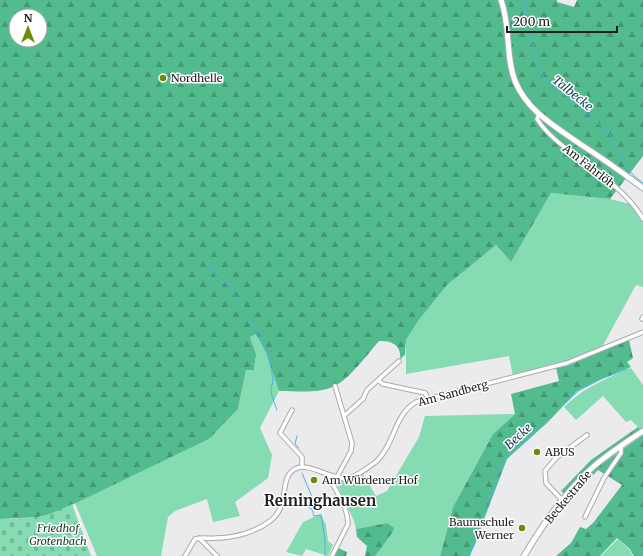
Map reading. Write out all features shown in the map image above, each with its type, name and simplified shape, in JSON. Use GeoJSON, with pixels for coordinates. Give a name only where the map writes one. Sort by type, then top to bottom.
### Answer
{"type":"FeatureCollection","features":[{"type":"Feature","properties":{"kind":"main road"},"geometry":{"type":"LineString","coordinates":[[501,0],[506,16],[510,62],[515,80],[521,93],[539,114],[556,128],[643,188]]}},
{"type":"Feature","properties":{"kind":"main road","name":"Beckestraße"},"geometry":{"type":"LineString","coordinates":[[524,556],[582,477],[621,446],[643,431]]}},
{"type":"Feature","properties":{"kind":"street","name":"Am Fahrlöh"},"geometry":{"type":"LineString","coordinates":[[539,114],[537,119],[545,129],[561,144],[624,194],[643,219]]}},
{"type":"Feature","properties":{"kind":"street","name":"Am Sandberg"},"geometry":{"type":"LineString","coordinates":[[302,467],[312,469],[329,476],[348,478],[362,472],[377,460],[388,447],[400,417],[408,407],[428,398],[567,363],[643,332]]}},
{"type":"Feature","properties":{"kind":"street"},"geometry":{"type":"LineString","coordinates":[[345,415],[363,399],[367,390],[379,381],[399,361]]}},
{"type":"Feature","properties":{"kind":"street"},"geometry":{"type":"LineString","coordinates":[[379,381],[383,384],[425,393],[428,398]]}},
{"type":"Feature","properties":{"kind":"street"},"geometry":{"type":"LineString","coordinates":[[335,386],[345,415],[352,443],[351,451],[337,477]]}},
{"type":"Feature","properties":{"kind":"street"},"geometry":{"type":"LineString","coordinates":[[185,556],[192,542],[199,538],[233,537],[253,530],[270,521],[283,505],[287,477],[295,469],[302,467],[302,457],[280,433],[292,410]]}},
{"type":"Feature","properties":{"kind":"street"},"geometry":{"type":"LineString","coordinates":[[563,501],[546,483],[545,471],[556,458],[587,435]]}},
{"type":"Feature","properties":{"kind":"street","name":"Beckestraße"},"geometry":{"type":"LineString","coordinates":[[586,517],[604,478],[621,453],[621,446]]}},
{"type":"Feature","properties":{"kind":"street"},"geometry":{"type":"LineString","coordinates":[[329,476],[344,504],[348,518],[346,528],[332,556]]}},
{"type":"Feature","properties":{"kind":"street"},"geometry":{"type":"LineString","coordinates":[[199,538],[217,556]]}},
{"type":"Feature","properties":{"kind":"green space"},"geometry":{"type":"Polygon","coordinates":[[[0,0],[557,0],[557,2],[574,7],[577,0],[643,0],[643,156],[610,199],[551,193],[511,262],[496,245],[447,285],[418,321],[406,340],[405,355],[400,359],[399,350],[395,344],[388,341],[379,341],[347,377],[335,386],[328,389],[307,392],[279,391],[266,353],[256,334],[250,337],[256,354],[254,370],[246,370],[238,409],[209,439],[53,514],[41,517],[0,519],[0,0]]]}},
{"type":"Feature","properties":{"kind":"green space"},"geometry":{"type":"Polygon","coordinates":[[[551,193],[610,199],[630,204],[643,222],[643,287],[636,285],[602,347],[565,362],[513,376],[509,356],[406,374],[406,340],[418,321],[447,285],[496,245],[511,262],[551,193]]]}},
{"type":"Feature","properties":{"kind":"green space"},"geometry":{"type":"Polygon","coordinates":[[[256,334],[266,353],[279,391],[260,428],[272,455],[268,478],[235,502],[240,516],[213,522],[207,499],[175,511],[168,517],[161,556],[97,556],[75,503],[209,439],[238,409],[246,370],[254,370],[256,354],[250,337],[256,334]]]}},
{"type":"Feature","properties":{"kind":"green space"},"geometry":{"type":"Polygon","coordinates":[[[629,340],[633,358],[627,362],[631,367],[601,379],[577,391],[548,422],[507,459],[470,556],[440,556],[453,507],[493,434],[515,414],[511,394],[559,381],[556,368],[567,366],[629,340]]]}},
{"type":"Feature","properties":{"kind":"green space"},"geometry":{"type":"Polygon","coordinates":[[[631,368],[643,385],[643,427],[640,429],[631,420],[626,422],[603,396],[576,420],[564,407],[588,389],[631,368]]]}},
{"type":"Feature","properties":{"kind":"green space"},"geometry":{"type":"Polygon","coordinates":[[[515,414],[493,434],[453,507],[440,556],[375,556],[387,523],[356,529],[354,521],[335,480],[346,481],[362,473],[376,496],[387,491],[419,437],[425,416],[515,414]]]}},
{"type":"Feature","properties":{"kind":"green space"},"geometry":{"type":"Polygon","coordinates":[[[638,427],[640,429],[592,465],[565,495],[561,491],[591,460],[638,427]]]}},
{"type":"Feature","properties":{"kind":"green space"},"geometry":{"type":"Polygon","coordinates":[[[643,435],[643,556],[634,556],[630,549],[617,538],[600,556],[556,556],[571,543],[580,527],[586,529],[593,523],[622,485],[598,470],[584,484],[583,482],[596,468],[643,435]]]}},
{"type":"Feature","properties":{"kind":"green space","name":"Friedhof Grotenbach"},"geometry":{"type":"Polygon","coordinates":[[[72,504],[91,556],[0,556],[0,519],[37,517],[53,513],[72,504]]]}},
{"type":"Feature","properties":{"kind":"green space"},"geometry":{"type":"Polygon","coordinates":[[[321,514],[326,525],[328,541],[333,545],[328,556],[306,549],[302,556],[286,552],[303,522],[321,514]]]}},
{"type":"Feature","properties":{"kind":"green space"},"geometry":{"type":"Polygon","coordinates":[[[387,523],[394,528],[392,533],[375,556],[365,556],[367,546],[357,537],[356,529],[387,523]]]}},
{"type":"Feature","properties":{"kind":"green space"},"geometry":{"type":"Polygon","coordinates":[[[618,539],[630,550],[633,556],[601,556],[618,539]]]}},
{"type":"Feature","properties":{"kind":"green space"},"geometry":{"type":"Polygon","coordinates":[[[336,547],[347,552],[346,556],[332,556],[336,547]]]}},
{"type":"Feature","properties":{"kind":"waterway","name":"Talbecke"},"geometry":{"type":"LineString","coordinates":[[526,0],[524,6],[525,30],[532,42],[537,62],[545,80],[578,105],[609,133],[625,164],[633,175],[643,183]]}},
{"type":"Feature","properties":{"kind":"waterway"},"geometry":{"type":"LineString","coordinates":[[207,262],[219,281],[226,283],[244,308]]}},
{"type":"Feature","properties":{"kind":"waterway"},"geometry":{"type":"LineString","coordinates":[[246,317],[261,338],[267,354],[273,380],[271,392],[277,410]]}},
{"type":"Feature","properties":{"kind":"waterway","name":"Becke"},"geometry":{"type":"LineString","coordinates":[[468,556],[474,546],[502,465],[507,456],[524,443],[578,391],[601,379],[628,369]]}},
{"type":"Feature","properties":{"kind":"waterway"},"geometry":{"type":"LineString","coordinates":[[297,436],[295,444],[299,448]]}},
{"type":"Feature","properties":{"kind":"waterway"},"geometry":{"type":"LineString","coordinates":[[302,473],[312,497],[308,501],[309,508],[312,509],[314,516],[321,515],[325,539],[325,556]]}},
{"type":"Feature","properties":{"kind":"place","name":"Nordhelle"},"geometry":{"type":"Point","coordinates":[163,78]}},
{"type":"Feature","properties":{"kind":"place","name":"ABUS"},"geometry":{"type":"Point","coordinates":[537,452]}},
{"type":"Feature","properties":{"kind":"place","name":"Am Würdener Hof"},"geometry":{"type":"Point","coordinates":[314,480]}},
{"type":"Feature","properties":{"kind":"place","name":"Baumschule Werner"},"geometry":{"type":"Point","coordinates":[522,528]}},
{"type":"Feature","properties":{"kind":"district","name":"Reininghausen"},"geometry":{"type":"Point","coordinates":[320,500]}}]}
